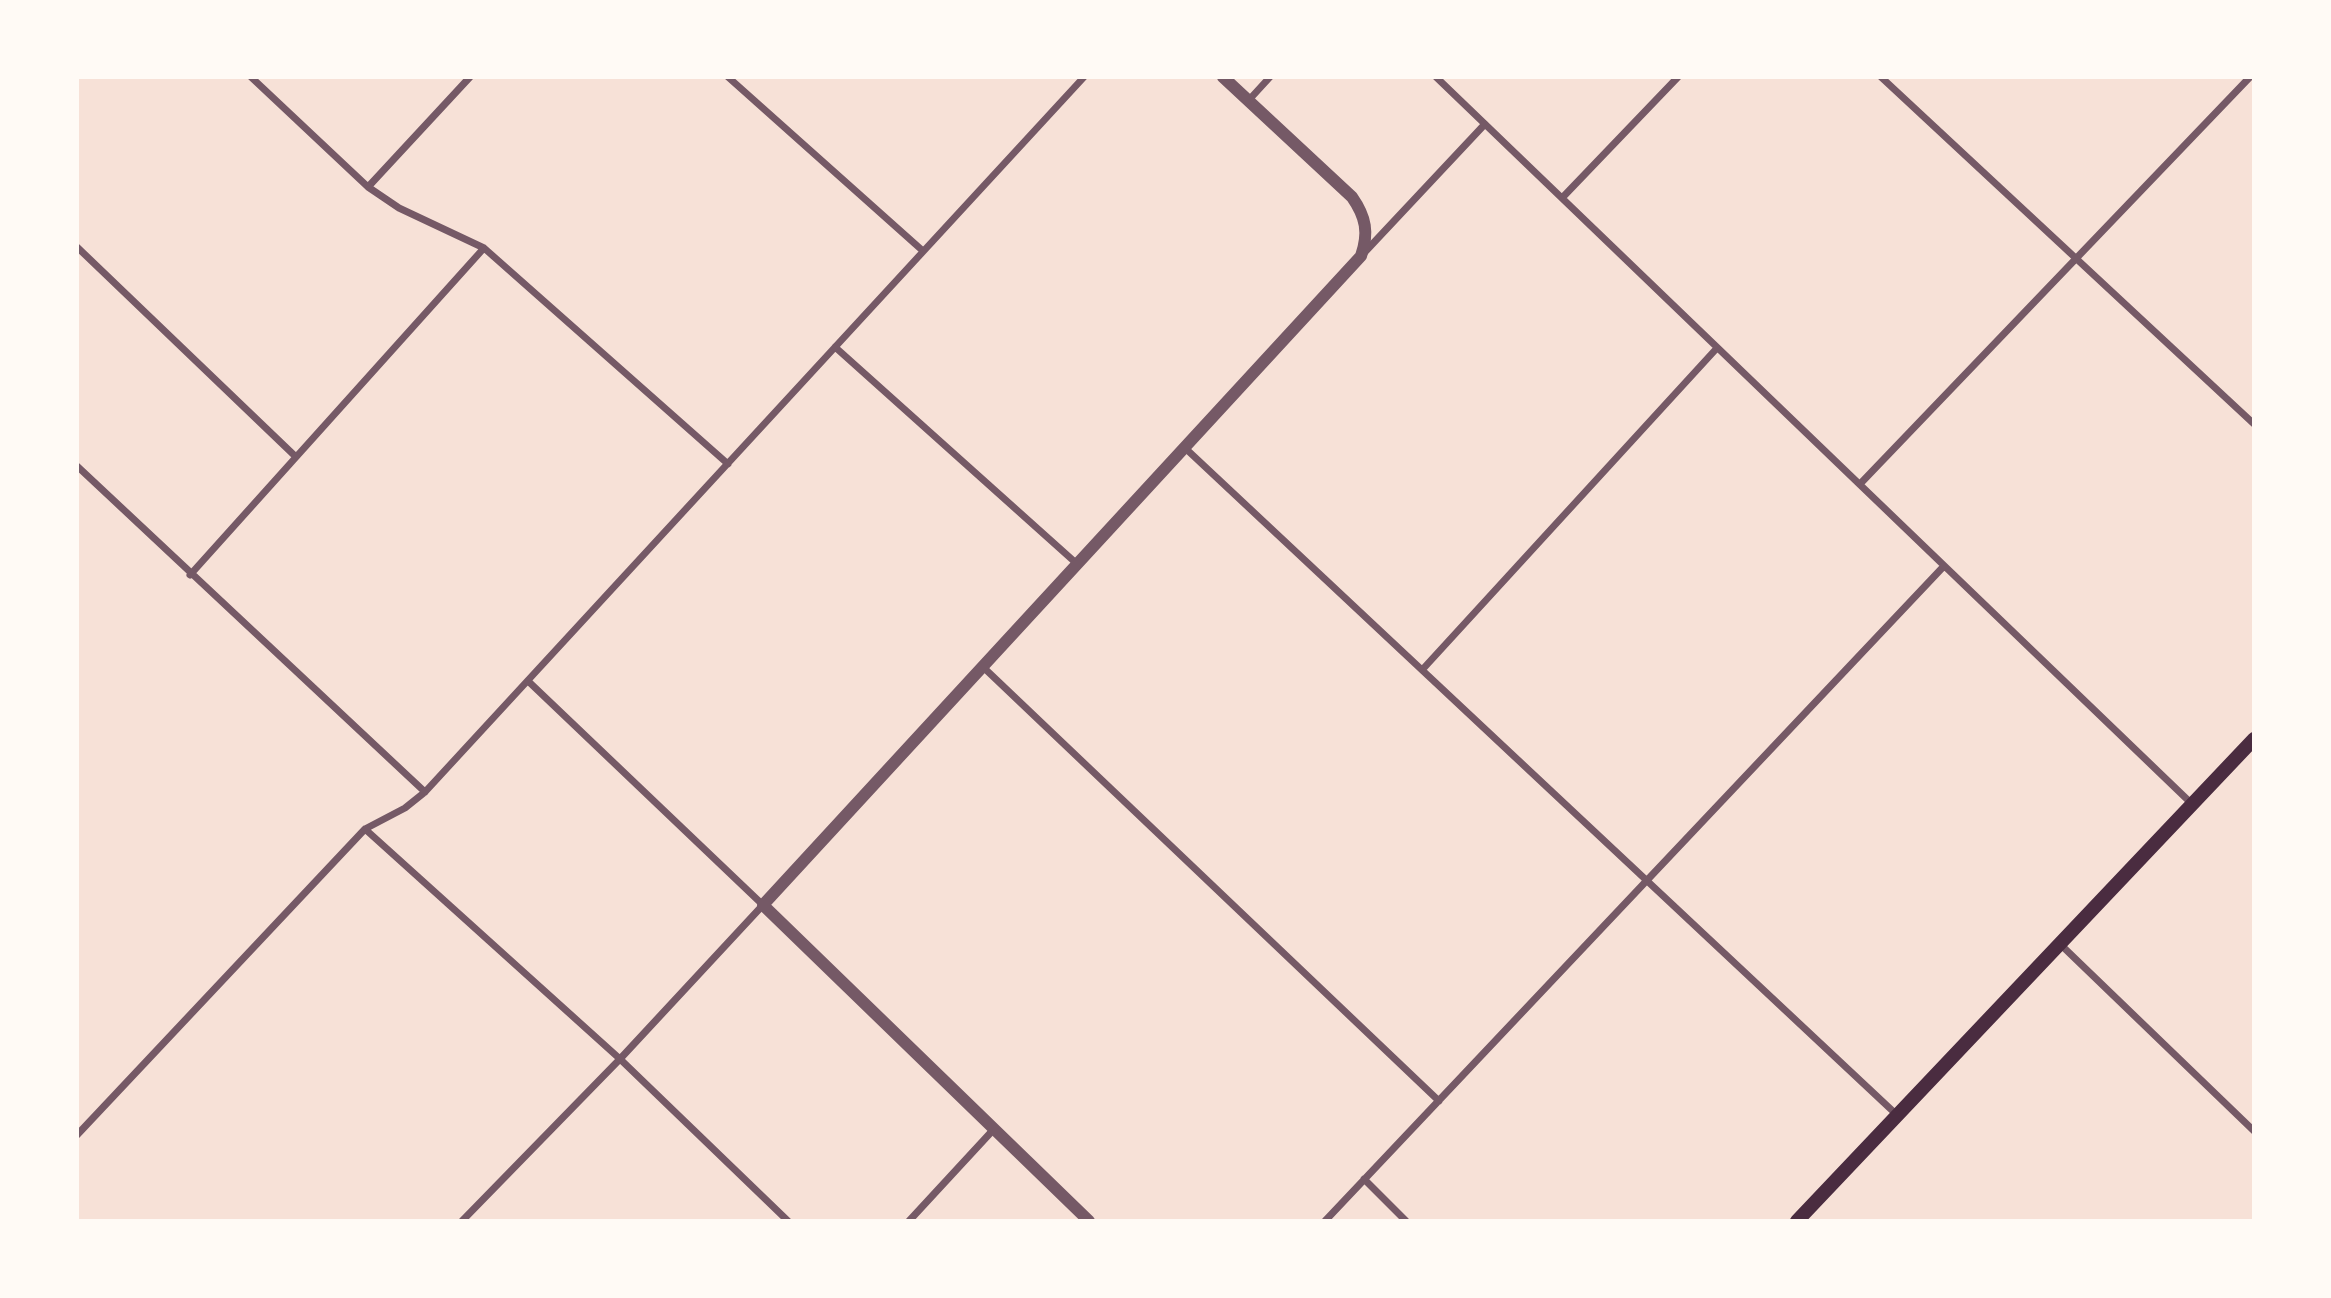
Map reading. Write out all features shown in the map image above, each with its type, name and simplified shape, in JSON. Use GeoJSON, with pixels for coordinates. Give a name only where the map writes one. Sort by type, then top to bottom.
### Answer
{"type":"FeatureCollection","features":[{"type":"Feature","properties":{"kind":"main road"},"geometry":{"type":"LineString","coordinates":[[1797,1221],[2254,739]]}},
{"type":"Feature","properties":{"kind":"street"},"geometry":{"type":"LineString","coordinates":[[251,77],[368,187],[399,208],[484,248],[728,464]]}},
{"type":"Feature","properties":{"kind":"street"},"geometry":{"type":"LineString","coordinates":[[368,187],[470,77]]}},
{"type":"Feature","properties":{"kind":"street"},"geometry":{"type":"LineString","coordinates":[[728,77],[923,251]]}},
{"type":"Feature","properties":{"kind":"street"},"geometry":{"type":"LineString","coordinates":[[77,1135],[365,829],[405,808],[425,792],[1084,77]]}},
{"type":"Feature","properties":{"kind":"street"},"geometry":{"type":"LineString","coordinates":[[1223,77],[1352,197],[1362,210],[1366,226],[1361,256]]}},
{"type":"Feature","properties":{"kind":"street"},"geometry":{"type":"LineString","coordinates":[[1248,101],[1270,77]]}},
{"type":"Feature","properties":{"kind":"street"},"geometry":{"type":"LineString","coordinates":[[1436,77],[2192,804]]}},
{"type":"Feature","properties":{"kind":"street"},"geometry":{"type":"LineString","coordinates":[[1562,198],[1678,77]]}},
{"type":"Feature","properties":{"kind":"street"},"geometry":{"type":"LineString","coordinates":[[1881,77],[2254,424]]}},
{"type":"Feature","properties":{"kind":"street"},"geometry":{"type":"LineString","coordinates":[[1860,484],[2250,77]]}},
{"type":"Feature","properties":{"kind":"street"},"geometry":{"type":"LineString","coordinates":[[462,1221],[620,1059],[1076,563],[1485,124]]}},
{"type":"Feature","properties":{"kind":"street"},"geometry":{"type":"LineString","coordinates":[[77,247],[295,456]]}},
{"type":"Feature","properties":{"kind":"street"},"geometry":{"type":"LineString","coordinates":[[190,575],[484,248]]}},
{"type":"Feature","properties":{"kind":"street"},"geometry":{"type":"LineString","coordinates":[[835,347],[1076,563]]}},
{"type":"Feature","properties":{"kind":"street"},"geometry":{"type":"LineString","coordinates":[[1422,670],[1717,348]]}},
{"type":"Feature","properties":{"kind":"street"},"geometry":{"type":"LineString","coordinates":[[1184,447],[1898,1115]]}},
{"type":"Feature","properties":{"kind":"street"},"geometry":{"type":"LineString","coordinates":[[77,466],[190,575],[425,792]]}},
{"type":"Feature","properties":{"kind":"street"},"geometry":{"type":"LineString","coordinates":[[1325,1221],[1944,566]]}},
{"type":"Feature","properties":{"kind":"street"},"geometry":{"type":"LineString","coordinates":[[982,666],[1439,1101]]}},
{"type":"Feature","properties":{"kind":"street"},"geometry":{"type":"LineString","coordinates":[[528,681],[1089,1221]]}},
{"type":"Feature","properties":{"kind":"street"},"geometry":{"type":"LineString","coordinates":[[365,829],[620,1059],[788,1221]]}},
{"type":"Feature","properties":{"kind":"street"},"geometry":{"type":"LineString","coordinates":[[2060,944],[2254,1131]]}},
{"type":"Feature","properties":{"kind":"street"},"geometry":{"type":"LineString","coordinates":[[909,1221],[994,1129]]}},
{"type":"Feature","properties":{"kind":"street"},"geometry":{"type":"LineString","coordinates":[[1364,1180],[1406,1221]]}}]}
